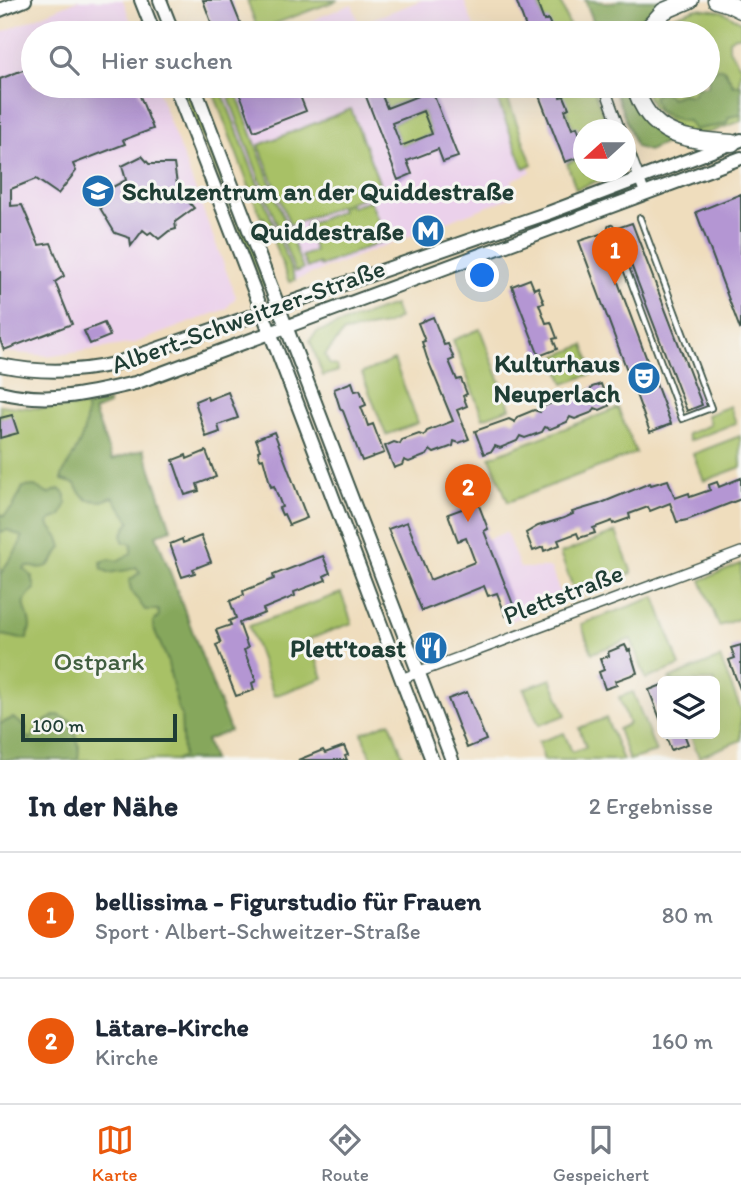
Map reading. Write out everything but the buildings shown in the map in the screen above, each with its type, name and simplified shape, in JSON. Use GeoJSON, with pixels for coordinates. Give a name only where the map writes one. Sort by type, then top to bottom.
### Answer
{"type":"FeatureCollection","features":[{"type":"Feature","properties":{"kind":"highway"},"geometry":{"type":"LineString","coordinates":[[655,21],[664,11],[690,0]]}},
{"type":"Feature","properties":{"kind":"highway"},"geometry":{"type":"LineString","coordinates":[[716,0],[741,10]]}},
{"type":"Feature","properties":{"kind":"highway"},"geometry":{"type":"LineString","coordinates":[[640,98],[646,113],[677,137],[737,141]]}},
{"type":"Feature","properties":{"kind":"main road"},"geometry":{"type":"LineString","coordinates":[[0,10],[25,0]]}},
{"type":"Feature","properties":{"kind":"main road"},"geometry":{"type":"LineString","coordinates":[[141,0],[149,21]]}},
{"type":"Feature","properties":{"kind":"main road"},"geometry":{"type":"LineString","coordinates":[[160,0],[168,21]]}},
{"type":"Feature","properties":{"kind":"main road"},"geometry":{"type":"LineString","coordinates":[[180,98],[432,760]]}},
{"type":"Feature","properties":{"kind":"main road"},"geometry":{"type":"LineString","coordinates":[[199,98],[452,760]]}},
{"type":"Feature","properties":{"kind":"main road","name":"Albert-Schweitzer-Straße"},"geometry":{"type":"LineString","coordinates":[[0,365],[46,372],[91,369],[170,346],[639,179],[737,141]]}},
{"type":"Feature","properties":{"kind":"main road","name":"Albert-Schweitzer-Straße"},"geometry":{"type":"LineString","coordinates":[[0,393],[43,399],[105,391],[157,376],[741,158]]}},
{"type":"Feature","properties":{"kind":"street"},"geometry":{"type":"LineString","coordinates":[[608,98],[616,119]]}},
{"type":"Feature","properties":{"kind":"street"},"geometry":{"type":"LineString","coordinates":[[636,171],[645,194]]}},
{"type":"Feature","properties":{"kind":"street","name":"Plettstraße"},"geometry":{"type":"LineString","coordinates":[[401,679],[741,552]]}},
{"type":"Feature","properties":{"kind":"lane"},"geometry":{"type":"LineString","coordinates":[[611,228],[682,419],[711,408],[640,218]]}},
{"type":"Feature","properties":{"kind":"shaded area","name":"Schulzentrum an der Quiddestraße"},"geometry":{"type":"Polygon","coordinates":[[[78,0],[123,0],[131,21],[28,21],[78,0]]]}},
{"type":"Feature","properties":{"kind":"shaded area"},"geometry":{"type":"Polygon","coordinates":[[[422,0],[464,0],[472,21],[367,21],[422,0]]]}},
{"type":"Feature","properties":{"kind":"shaded area"},"geometry":{"type":"Polygon","coordinates":[[[352,4],[358,21],[310,21],[352,4]]]}},
{"type":"Feature","properties":{"kind":"shaded area","name":"Schulzentrum an der Quiddestraße"},"geometry":{"type":"Polygon","coordinates":[[[21,24],[21,98],[161,98],[236,297],[226,309],[135,343],[52,356],[3,352],[0,347],[0,33],[21,24]]]}},
{"type":"Feature","properties":{"kind":"shaded area"},"geometry":{"type":"Polygon","coordinates":[[[225,98],[502,98],[531,172],[512,180],[517,195],[295,280],[225,98]]]}},
{"type":"Feature","properties":{"kind":"shaded area"},"geometry":{"type":"Polygon","coordinates":[[[506,532],[520,568],[551,568],[563,601],[508,622],[497,593],[488,596],[469,547],[506,532]]]}},
{"type":"Feature","properties":{"kind":"green space"},"geometry":{"type":"Polygon","coordinates":[[[247,0],[338,0],[282,21],[255,21],[247,0]]]}},
{"type":"Feature","properties":{"kind":"green space"},"geometry":{"type":"Polygon","coordinates":[[[536,0],[560,0],[568,21],[544,21],[536,0]]]}},
{"type":"Feature","properties":{"kind":"green space"},"geometry":{"type":"Polygon","coordinates":[[[585,0],[613,3],[620,0],[663,0],[639,21],[593,21],[585,0]]]}},
{"type":"Feature","properties":{"kind":"green space"},"geometry":{"type":"Polygon","coordinates":[[[697,8],[722,11],[741,22],[741,36],[729,40],[729,49],[741,67],[739,86],[734,85],[726,72],[720,72],[720,21],[668,21],[674,16],[697,8]]]}},
{"type":"Feature","properties":{"kind":"green space"},"geometry":{"type":"Polygon","coordinates":[[[720,69],[724,69],[733,85],[741,85],[741,115],[729,117],[723,125],[695,130],[688,121],[677,120],[657,109],[653,98],[720,98],[720,69]]]}},
{"type":"Feature","properties":{"kind":"green space"},"geometry":{"type":"Polygon","coordinates":[[[186,98],[196,98],[267,285],[263,287],[186,98]]]}},
{"type":"Feature","properties":{"kind":"green space"},"geometry":{"type":"Polygon","coordinates":[[[216,98],[225,98],[295,280],[289,282],[264,217],[261,218],[216,98]]]}},
{"type":"Feature","properties":{"kind":"green space"},"geometry":{"type":"Polygon","coordinates":[[[229,98],[238,98],[303,269],[295,272],[229,98]]]}},
{"type":"Feature","properties":{"kind":"green space"},"geometry":{"type":"Polygon","coordinates":[[[383,98],[413,98],[387,108],[383,98]]]}},
{"type":"Feature","properties":{"kind":"green space"},"geometry":{"type":"Polygon","coordinates":[[[497,98],[507,98],[532,164],[524,168],[497,98]]]}},
{"type":"Feature","properties":{"kind":"green space"},"geometry":{"type":"Polygon","coordinates":[[[562,98],[597,98],[605,119],[573,119],[573,127],[562,98]]]}},
{"type":"Feature","properties":{"kind":"green space"},"geometry":{"type":"Polygon","coordinates":[[[618,98],[637,98],[656,132],[668,142],[648,151],[636,147],[636,119],[625,119],[618,98]]]}},
{"type":"Feature","properties":{"kind":"green space"},"geometry":{"type":"Polygon","coordinates":[[[648,98],[674,98],[661,112],[677,120],[688,121],[694,130],[723,125],[733,115],[741,115],[741,121],[711,132],[683,135],[653,108],[648,98]]]}},
{"type":"Feature","properties":{"kind":"green space"},"geometry":{"type":"Polygon","coordinates":[[[351,109],[382,190],[290,225],[259,145],[351,109]]]}},
{"type":"Feature","properties":{"kind":"green space"},"geometry":{"type":"Polygon","coordinates":[[[423,111],[432,134],[401,146],[392,123],[423,111]]]}},
{"type":"Feature","properties":{"kind":"green space"},"geometry":{"type":"Polygon","coordinates":[[[573,161],[573,180],[567,163],[573,161]]]}},
{"type":"Feature","properties":{"kind":"green space"},"geometry":{"type":"Polygon","coordinates":[[[574,182],[595,182],[576,189],[574,182]]]}},
{"type":"Feature","properties":{"kind":"green space"},"geometry":{"type":"Polygon","coordinates":[[[370,200],[386,240],[320,266],[319,263],[307,268],[302,256],[315,251],[305,225],[342,211],[340,207],[349,203],[351,207],[370,200]]]}},
{"type":"Feature","properties":{"kind":"green space"},"geometry":{"type":"Polygon","coordinates":[[[394,305],[399,318],[386,325],[344,332],[325,355],[329,364],[337,366],[338,371],[323,376],[310,340],[317,332],[394,305]]]}},
{"type":"Feature","properties":{"kind":"green space"},"geometry":{"type":"Polygon","coordinates":[[[480,329],[510,408],[483,418],[453,340],[480,329]]]}},
{"type":"Feature","properties":{"kind":"green space"},"geometry":{"type":"Polygon","coordinates":[[[584,345],[594,373],[564,384],[554,357],[584,345]]]}},
{"type":"Feature","properties":{"kind":"green space"},"geometry":{"type":"Polygon","coordinates":[[[394,360],[418,423],[386,435],[362,373],[394,360]]]}},
{"type":"Feature","properties":{"kind":"green space","name":"Ostpark"},"geometry":{"type":"Polygon","coordinates":[[[108,402],[109,405],[94,411],[112,461],[144,449],[171,529],[156,535],[230,731],[206,740],[213,760],[0,760],[0,405],[54,408],[108,402]]]}},
{"type":"Feature","properties":{"kind":"green space"},"geometry":{"type":"Polygon","coordinates":[[[108,402],[109,405],[94,411],[112,460],[144,449],[171,529],[156,535],[230,731],[206,740],[213,760],[176,760],[183,756],[181,714],[167,659],[153,627],[153,622],[159,616],[158,610],[145,610],[131,590],[129,581],[140,572],[136,567],[110,573],[102,569],[101,562],[110,559],[117,561],[131,553],[132,544],[123,542],[122,535],[130,521],[113,497],[102,501],[88,500],[75,484],[62,480],[83,434],[86,407],[108,402]]]}},
{"type":"Feature","properties":{"kind":"green space"},"geometry":{"type":"Polygon","coordinates":[[[730,406],[736,423],[689,441],[687,434],[710,425],[707,415],[730,406]]]}},
{"type":"Feature","properties":{"kind":"green space"},"geometry":{"type":"Polygon","coordinates":[[[618,408],[636,453],[508,502],[490,457],[618,408]]]}},
{"type":"Feature","properties":{"kind":"green space"},"geometry":{"type":"Polygon","coordinates":[[[740,436],[741,467],[704,481],[693,454],[740,436]]]}},
{"type":"Feature","properties":{"kind":"green space"},"geometry":{"type":"Polygon","coordinates":[[[35,486],[48,494],[59,489],[66,495],[66,505],[61,516],[50,520],[48,524],[59,538],[62,547],[48,566],[26,566],[24,569],[32,576],[35,589],[25,603],[30,627],[27,639],[23,639],[0,635],[0,577],[22,537],[8,530],[0,532],[0,514],[4,516],[13,507],[23,487],[35,486]]]}},
{"type":"Feature","properties":{"kind":"green space"},"geometry":{"type":"Polygon","coordinates":[[[616,532],[632,573],[576,595],[560,554],[616,532]]]}},
{"type":"Feature","properties":{"kind":"green space"},"geometry":{"type":"Polygon","coordinates":[[[741,564],[741,618],[719,626],[701,580],[741,564]]]}},
{"type":"Feature","properties":{"kind":"green space"},"geometry":{"type":"Polygon","coordinates":[[[341,593],[352,623],[309,639],[323,678],[274,696],[249,626],[341,593]]]}},
{"type":"Feature","properties":{"kind":"green space"},"geometry":{"type":"Polygon","coordinates":[[[655,597],[680,666],[646,679],[631,639],[592,653],[581,624],[655,597]]]}},
{"type":"Feature","properties":{"kind":"green space"},"geometry":{"type":"Polygon","coordinates":[[[720,658],[741,710],[741,740],[699,757],[692,739],[720,739],[720,676],[676,676],[720,658]]]}},
{"type":"Feature","properties":{"kind":"green space"},"geometry":{"type":"Polygon","coordinates":[[[551,679],[566,715],[539,725],[524,689],[551,679]]]}},
{"type":"Feature","properties":{"kind":"green space"},"geometry":{"type":"Polygon","coordinates":[[[633,692],[656,752],[629,760],[618,729],[629,724],[619,697],[633,692]]]}},
{"type":"Feature","properties":{"kind":"green space"},"geometry":{"type":"Polygon","coordinates":[[[58,715],[71,721],[79,746],[78,760],[0,760],[0,724],[13,718],[26,727],[25,735],[30,740],[41,724],[58,715]]]}},
{"type":"Feature","properties":{"kind":"green space"},"geometry":{"type":"Polygon","coordinates":[[[606,718],[623,760],[544,760],[538,742],[564,733],[572,752],[586,747],[579,728],[606,718]]]}},
{"type":"Feature","properties":{"kind":"green space"},"geometry":{"type":"Polygon","coordinates":[[[390,722],[404,759],[372,760],[362,733],[390,722]]]}},
{"type":"Feature","properties":{"kind":"place","name":"Schulzentrum an der Quiddestraße"},"geometry":{"type":"Point","coordinates":[98,191]}},
{"type":"Feature","properties":{"kind":"place","name":"Quiddestraße"},"geometry":{"type":"Point","coordinates":[428,231]}},
{"type":"Feature","properties":{"kind":"place","name":"bellissima - Figurstudio für Frauen"},"geometry":{"type":"Point","coordinates":[615,285]}},
{"type":"Feature","properties":{"kind":"place","name":"Kulturhaus Neuperlach"},"geometry":{"type":"Point","coordinates":[644,378]}},
{"type":"Feature","properties":{"kind":"place","name":"Lätare-Kirche"},"geometry":{"type":"Point","coordinates":[468,522]}},
{"type":"Feature","properties":{"kind":"place","name":"Plett'toast"},"geometry":{"type":"Point","coordinates":[431,648]}}]}
